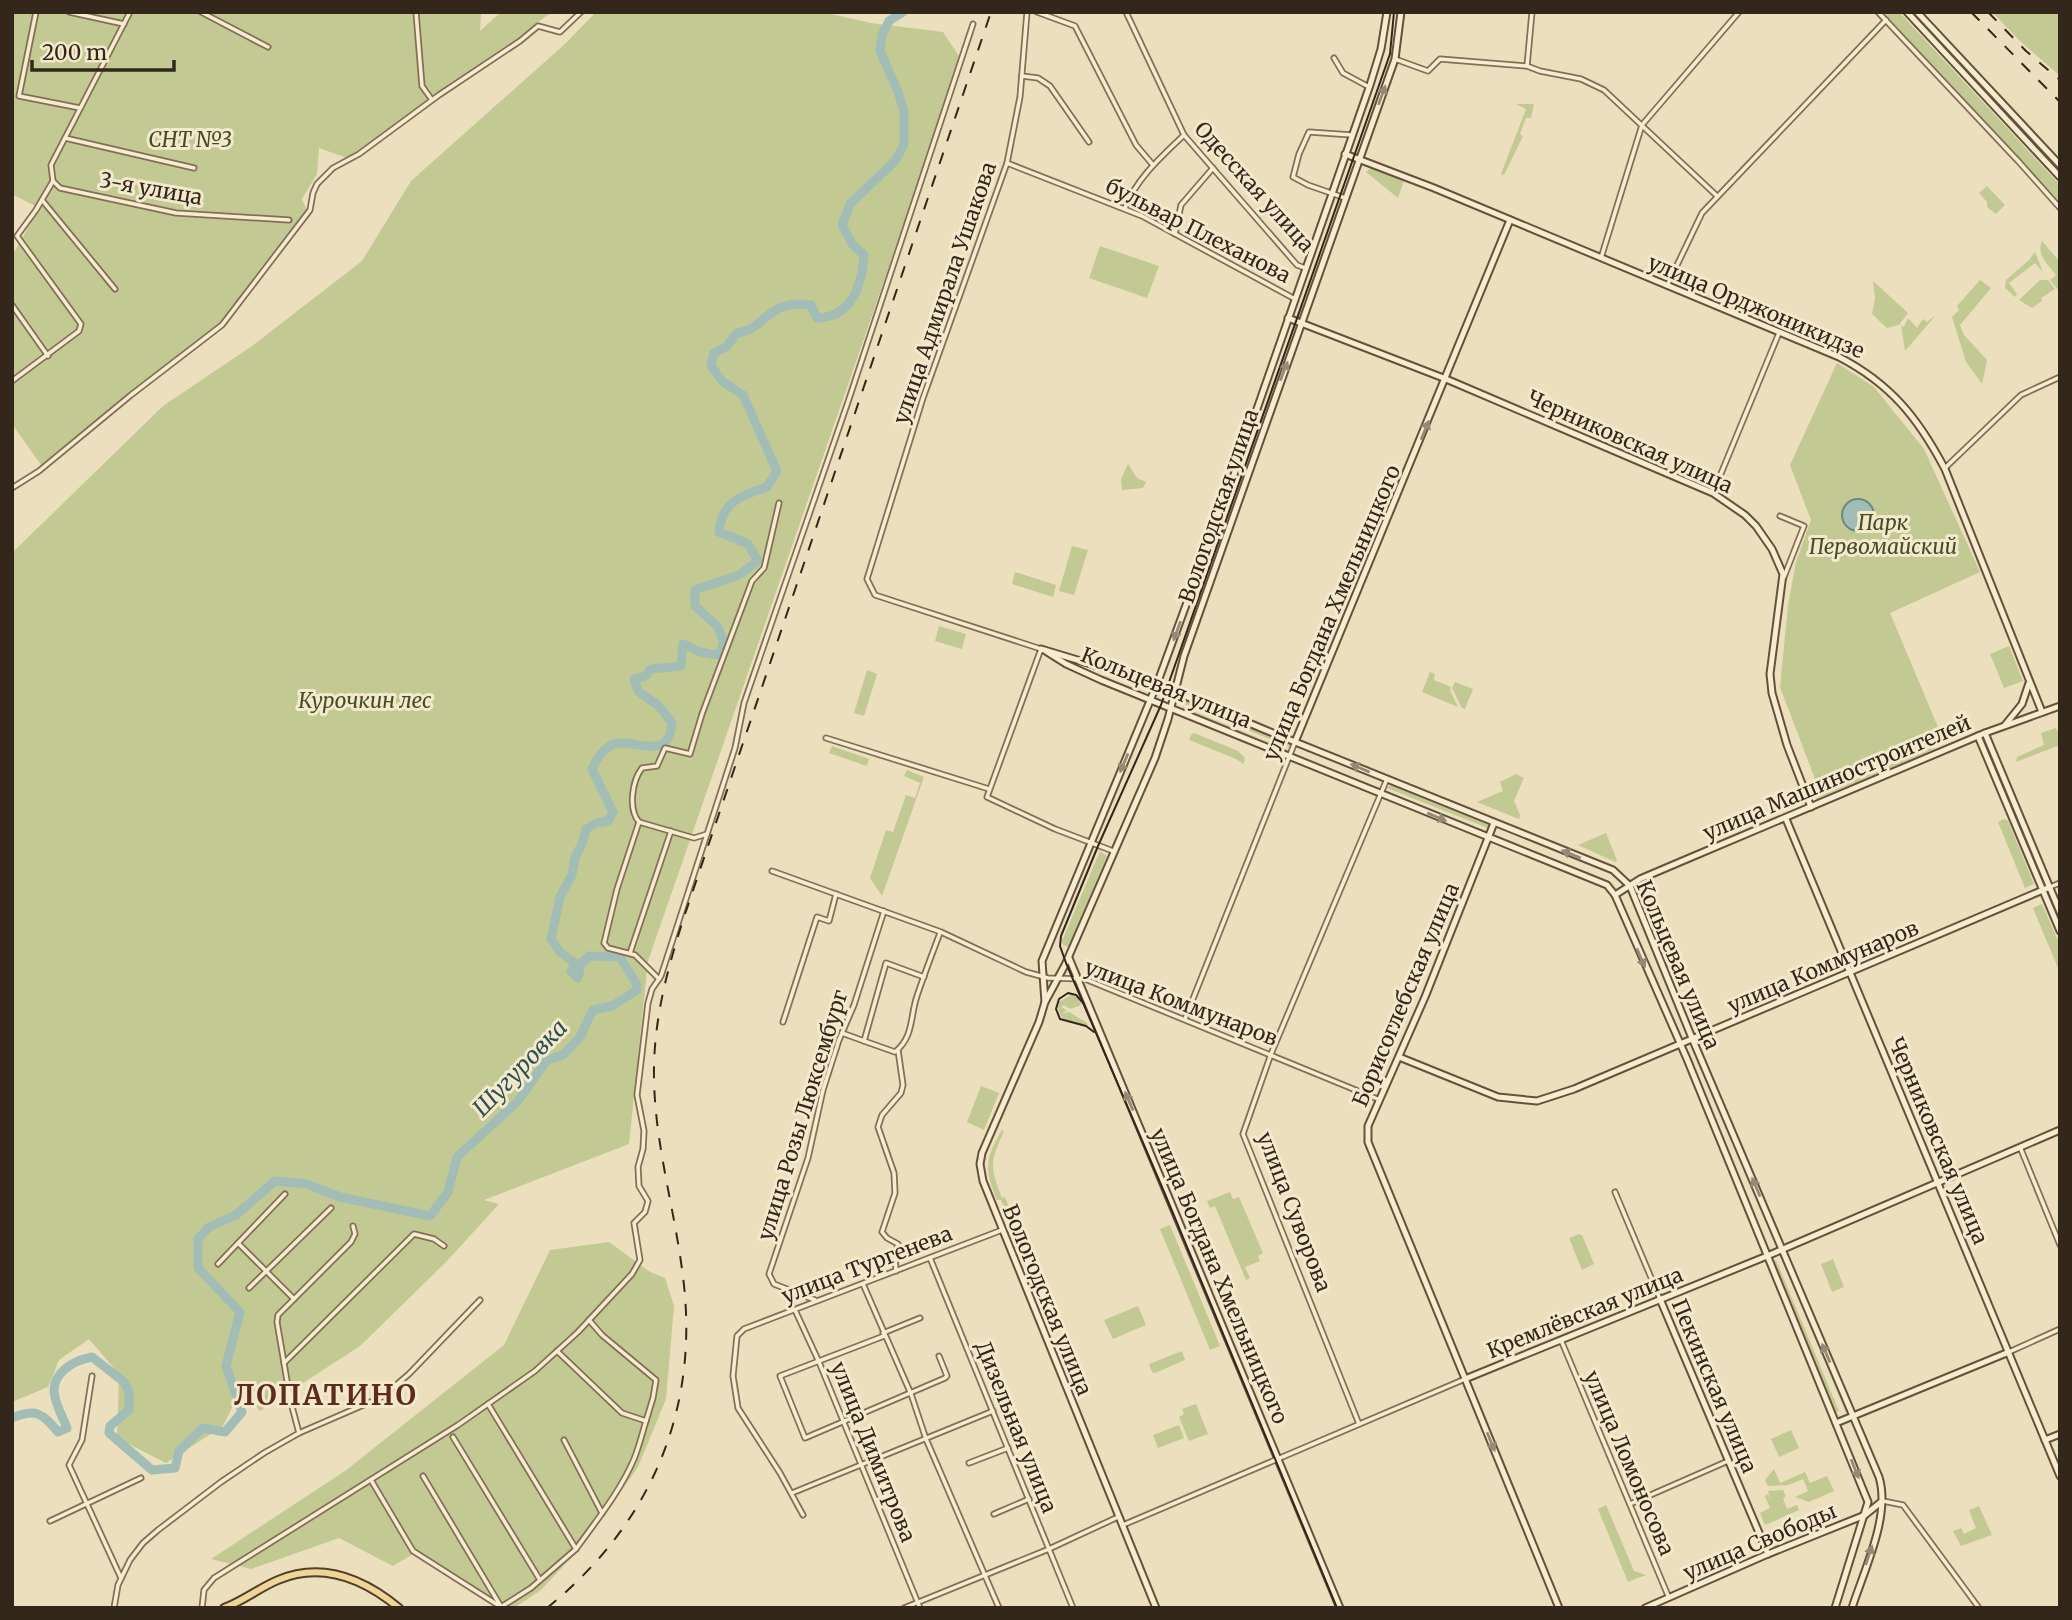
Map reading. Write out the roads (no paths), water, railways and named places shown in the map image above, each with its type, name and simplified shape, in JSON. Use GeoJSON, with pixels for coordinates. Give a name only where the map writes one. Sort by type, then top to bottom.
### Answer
{"type":"FeatureCollection","features":[{"type":"Feature","properties":{"kind":"main road","name":"Вологодская улица"},"geometry":{"type":"LineString","coordinates":[[1156,1608],[1002,1230],[983,1181],[980,1164],[982,1153],[1039,1022],[1045,1002],[1068,958],[1166,730],[1188,644],[1395,59],[1401,12]]}},
{"type":"Feature","properties":{"kind":"main road"},"geometry":{"type":"LineString","coordinates":[[1907,12],[2060,177]]}},
{"type":"Feature","properties":{"kind":"main road"},"geometry":{"type":"LineString","coordinates":[[1917,12],[2060,165]]}},
{"type":"Feature","properties":{"kind":"main road","name":"Вологодская улица"},"geometry":{"type":"LineString","coordinates":[[1045,1002],[1042,961],[1047,945],[1157,684],[1369,88],[1381,49],[1387,13]]}},
{"type":"Feature","properties":{"kind":"main road","name":"улица Орджоникидзе"},"geometry":{"type":"LineString","coordinates":[[1345,154],[1839,357],[1879,381],[1905,406],[1929,439],[1945,469],[2042,712]]}},
{"type":"Feature","properties":{"kind":"main road","name":"улица Богдана Хмельницкого"},"geometry":{"type":"LineString","coordinates":[[1296,742],[1510,220]]}},
{"type":"Feature","properties":{"kind":"main road","name":"Черниковская улица"},"geometry":{"type":"LineString","coordinates":[[1289,318],[1446,379],[1713,492],[1745,514],[1756,526],[1778,561],[1783,582],[1770,674],[1772,693],[1787,744],[1811,807]]}},
{"type":"Feature","properties":{"kind":"main road","name":"Кольцевая улица"},"geometry":{"type":"LineString","coordinates":[[1041,649],[1157,684],[1613,870],[1630,886],[1879,1477],[1883,1501],[1878,1528],[1852,1608]]}},
{"type":"Feature","properties":{"kind":"main road","name":"Кольцевая улица"},"geometry":{"type":"LineString","coordinates":[[1041,649],[1066,664],[1150,700],[1607,885],[1615,895],[1680,1044],[1868,1502],[1835,1608]]}},
{"type":"Feature","properties":{"kind":"main road"},"geometry":{"type":"LineString","coordinates":[[2004,726],[2022,704],[2029,680]]}},
{"type":"Feature","properties":{"kind":"main road","name":"улица Машиностроителей"},"geometry":{"type":"LineString","coordinates":[[1615,895],[1640,879],[1982,735],[2060,706]]}},
{"type":"Feature","properties":{"kind":"main road"},"geometry":{"type":"LineString","coordinates":[[1982,735],[2060,912]]}},
{"type":"Feature","properties":{"kind":"main road"},"geometry":{"type":"LineString","coordinates":[[1982,735],[2060,931]]}},
{"type":"Feature","properties":{"kind":"main road","name":"Черниковская улица"},"geometry":{"type":"LineString","coordinates":[[1786,819],[2060,1476]]}},
{"type":"Feature","properties":{"kind":"main road","name":"Борисоглебская улица"},"geometry":{"type":"LineString","coordinates":[[1494,823],[1399,1057],[1368,1126],[1368,1142],[1559,1608]]}},
{"type":"Feature","properties":{"kind":"main road","name":"улица Коммунаров"},"geometry":{"type":"LineString","coordinates":[[1399,1057],[1498,1097],[1537,1101],[1574,1089],[2050,887]]}},
{"type":"Feature","properties":{"kind":"main road","name":"улица Богдана Хмельницкого"},"geometry":{"type":"LineString","coordinates":[[1068,958],[1340,1608]]}},
{"type":"Feature","properties":{"kind":"main road","name":"Кремлёвская улица"},"geometry":{"type":"LineString","coordinates":[[1465,1378],[1768,1256],[2060,1130]]}},
{"type":"Feature","properties":{"kind":"main road","name":"Пекинская улица"},"geometry":{"type":"LineString","coordinates":[[1660,1299],[1768,1554]]}},
{"type":"Feature","properties":{"kind":"main road"},"geometry":{"type":"LineString","coordinates":[[1836,1423],[2009,1352]]}},
{"type":"Feature","properties":{"kind":"main road"},"geometry":{"type":"LineString","coordinates":[[2045,1440],[2060,1434]]}},
{"type":"Feature","properties":{"kind":"main road","name":"улица Свободы"},"geometry":{"type":"LineString","coordinates":[[1646,1608],[1865,1515],[1883,1501]]}},
{"type":"Feature","properties":{"kind":"main road"},"geometry":{"type":"LineString","coordinates":[[224,1608],[281,1579],[302,1573],[324,1572],[343,1575],[366,1584],[400,1608]]}},
{"type":"Feature","properties":{"kind":"street"},"geometry":{"type":"LineString","coordinates":[[36,12],[19,96],[80,108]]}},
{"type":"Feature","properties":{"kind":"street"},"geometry":{"type":"LineString","coordinates":[[69,12],[124,24]]}},
{"type":"Feature","properties":{"kind":"street"},"geometry":{"type":"LineString","coordinates":[[12,382],[79,331],[81,324],[17,236],[53,181],[51,165],[130,12]]}},
{"type":"Feature","properties":{"kind":"street"},"geometry":{"type":"LineString","coordinates":[[201,12],[268,47]]}},
{"type":"Feature","properties":{"kind":"street"},"geometry":{"type":"LineString","coordinates":[[416,12],[422,86],[432,100]]}},
{"type":"Feature","properties":{"kind":"street"},"geometry":{"type":"LineString","coordinates":[[12,488],[45,466],[222,325],[310,210],[313,193],[333,168],[359,155],[538,26],[560,32],[581,12]]}},
{"type":"Feature","properties":{"kind":"street","name":"улица Адмирала Ушакова"},"geometry":{"type":"LineString","coordinates":[[867,579],[923,398],[1007,163],[1022,76],[1027,12]]}},
{"type":"Feature","properties":{"kind":"street"},"geometry":{"type":"LineString","coordinates":[[1037,12],[1075,26],[1136,145],[1153,165]]}},
{"type":"Feature","properties":{"kind":"street","name":"Одесская улица"},"geometry":{"type":"LineString","coordinates":[[1126,12],[1184,135],[1297,265],[1306,268]]}},
{"type":"Feature","properties":{"kind":"street"},"geometry":{"type":"LineString","coordinates":[[1527,66],[1532,12]]}},
{"type":"Feature","properties":{"kind":"street"},"geometry":{"type":"LineString","coordinates":[[1601,258],[1642,124],[1738,12]]}},
{"type":"Feature","properties":{"kind":"street"},"geometry":{"type":"LineString","coordinates":[[1878,12],[2060,208]]}},
{"type":"Feature","properties":{"kind":"street"},"geometry":{"type":"LineString","coordinates":[[1667,286],[1702,213],[1886,20]]}},
{"type":"Feature","properties":{"kind":"street"},"geometry":{"type":"LineString","coordinates":[[202,1608],[204,1590],[214,1578],[488,1404],[535,1371],[589,1320],[632,1274],[640,1260],[634,1223],[645,1212],[648,1201],[639,1186],[644,1131],[637,1096],[648,1003],[652,989],[659,979],[735,748],[744,703],[973,24]]}},
{"type":"Feature","properties":{"kind":"street"},"geometry":{"type":"LineString","coordinates":[[1334,58],[1343,73],[1369,88]]}},
{"type":"Feature","properties":{"kind":"street"},"geometry":{"type":"LineString","coordinates":[[1395,59],[1428,71],[1440,59],[1527,66],[1581,79],[1612,96],[1717,196]]}},
{"type":"Feature","properties":{"kind":"street"},"geometry":{"type":"LineString","coordinates":[[1022,76],[1038,78],[1050,86],[1089,142]]}},
{"type":"Feature","properties":{"kind":"street"},"geometry":{"type":"LineString","coordinates":[[1345,198],[1293,177],[1309,132],[1352,135]]}},
{"type":"Feature","properties":{"kind":"street"},"geometry":{"type":"LineString","coordinates":[[1125,208],[1131,194],[1153,165],[1184,135]]}},
{"type":"Feature","properties":{"kind":"street"},"geometry":{"type":"LineString","coordinates":[[65,138],[194,168]]}},
{"type":"Feature","properties":{"kind":"street","name":"бульвар Плеханова"},"geometry":{"type":"LineString","coordinates":[[1007,163],[1125,208],[1295,299]]}},
{"type":"Feature","properties":{"kind":"street"},"geometry":{"type":"LineString","coordinates":[[1175,234],[1181,205],[1213,168]]}},
{"type":"Feature","properties":{"kind":"street","name":"3-я улица"},"geometry":{"type":"LineString","coordinates":[[53,181],[60,188],[176,213],[289,219]]}},
{"type":"Feature","properties":{"kind":"street"},"geometry":{"type":"LineString","coordinates":[[42,200],[116,289]]}},
{"type":"Feature","properties":{"kind":"street"},"geometry":{"type":"LineString","coordinates":[[1283,292],[1297,291]]}},
{"type":"Feature","properties":{"kind":"street"},"geometry":{"type":"LineString","coordinates":[[12,305],[48,356]]}},
{"type":"Feature","properties":{"kind":"street"},"geometry":{"type":"LineString","coordinates":[[1713,492],[1779,332]]}},
{"type":"Feature","properties":{"kind":"street"},"geometry":{"type":"LineString","coordinates":[[1945,469],[2021,395],[2060,377]]}},
{"type":"Feature","properties":{"kind":"street"},"geometry":{"type":"LineString","coordinates":[[707,834],[694,838],[639,822],[634,814],[633,802],[638,774],[645,766],[657,765],[665,748],[690,754],[702,714],[752,581],[764,568],[779,503]]}},
{"type":"Feature","properties":{"kind":"street"},"geometry":{"type":"LineString","coordinates":[[1780,516],[1804,526],[1783,582]]}},
{"type":"Feature","properties":{"kind":"street","name":"Кольцевая улица"},"geometry":{"type":"LineString","coordinates":[[867,579],[875,595],[1041,649]]}},
{"type":"Feature","properties":{"kind":"street"},"geometry":{"type":"LineString","coordinates":[[1041,649],[986,797],[1113,851]]}},
{"type":"Feature","properties":{"kind":"street"},"geometry":{"type":"LineString","coordinates":[[825,738],[989,789]]}},
{"type":"Feature","properties":{"kind":"street","name":"улица Богдана Хмельницкого"},"geometry":{"type":"LineString","coordinates":[[1185,1019],[1296,742]]}},
{"type":"Feature","properties":{"kind":"street","name":"улица Суворова"},"geometry":{"type":"LineString","coordinates":[[1359,1424],[1243,1134],[1271,1054],[1387,779]]}},
{"type":"Feature","properties":{"kind":"street"},"geometry":{"type":"LineString","coordinates":[[639,822],[604,940],[608,948],[630,953],[640,959],[659,979]]}},
{"type":"Feature","properties":{"kind":"street"},"geometry":{"type":"LineString","coordinates":[[630,953],[671,831]]}},
{"type":"Feature","properties":{"kind":"street","name":"улица Коммунаров"},"geometry":{"type":"LineString","coordinates":[[772,871],[941,932],[1026,972],[1058,979],[1085,979],[1380,1100]]}},
{"type":"Feature","properties":{"kind":"street","name":"улица Коммунаров"},"geometry":{"type":"LineString","coordinates":[[2050,887],[2060,883]]}},
{"type":"Feature","properties":{"kind":"street"},"geometry":{"type":"LineString","coordinates":[[783,1022],[817,917],[830,921],[836,893]]}},
{"type":"Feature","properties":{"kind":"street","name":"улица Розы Люксембург"},"geometry":{"type":"LineString","coordinates":[[817,1301],[774,1284],[769,1274],[808,1158],[822,1090],[854,1005],[884,910]]}},
{"type":"Feature","properties":{"kind":"street"},"geometry":{"type":"LineString","coordinates":[[842,1033],[892,1052],[898,1050],[907,1039],[916,999],[941,932]]}},
{"type":"Feature","properties":{"kind":"street"},"geometry":{"type":"LineString","coordinates":[[864,1041],[886,963],[924,977]]}},
{"type":"Feature","properties":{"kind":"street"},"geometry":{"type":"LineString","coordinates":[[896,1271],[895,1255],[898,1244],[882,1232],[895,1193],[894,1173],[878,1128],[883,1115],[901,1093],[903,1085],[898,1050]]}},
{"type":"Feature","properties":{"kind":"street"},"geometry":{"type":"LineString","coordinates":[[2020,1147],[2060,1245]]}},
{"type":"Feature","properties":{"kind":"street","name":"Пекинская улица"},"geometry":{"type":"LineString","coordinates":[[1615,1192],[1660,1299]]}},
{"type":"Feature","properties":{"kind":"street"},"geometry":{"type":"LineString","coordinates":[[218,1264],[285,1194]]}},
{"type":"Feature","properties":{"kind":"street"},"geometry":{"type":"LineString","coordinates":[[249,1288],[331,1208]]}},
{"type":"Feature","properties":{"kind":"street"},"geometry":{"type":"LineString","coordinates":[[299,1433],[290,1399],[278,1315],[351,1242],[355,1234],[354,1226]]}},
{"type":"Feature","properties":{"kind":"street","name":"улица Тургенева"},"geometry":{"type":"LineString","coordinates":[[792,1493],[738,1408],[733,1376],[737,1336],[744,1329],[1002,1230]]}},
{"type":"Feature","properties":{"kind":"street"},"geometry":{"type":"LineString","coordinates":[[284,1363],[414,1234],[434,1239],[444,1246]]}},
{"type":"Feature","properties":{"kind":"street"},"geometry":{"type":"LineString","coordinates":[[239,1243],[294,1298]]}},
{"type":"Feature","properties":{"kind":"street","name":"Дизельная улица"},"geometry":{"type":"LineString","coordinates":[[930,1258],[1073,1608]]}},
{"type":"Feature","properties":{"kind":"street"},"geometry":{"type":"LineString","coordinates":[[863,1284],[999,1608]]}},
{"type":"Feature","properties":{"kind":"street"},"geometry":{"type":"LineString","coordinates":[[114,1608],[121,1578],[139,1548],[158,1530],[221,1482],[299,1433],[382,1397],[409,1374],[480,1300]]}},
{"type":"Feature","properties":{"kind":"street","name":"улица Димитрова"},"geometry":{"type":"LineString","coordinates":[[795,1310],[920,1608]]}},
{"type":"Feature","properties":{"kind":"street"},"geometry":{"type":"LineString","coordinates":[[920,1318],[780,1376],[805,1438],[947,1376],[939,1356]]}},
{"type":"Feature","properties":{"kind":"street"},"geometry":{"type":"LineString","coordinates":[[501,1607],[540,1580],[576,1549],[602,1513],[634,1459],[646,1422],[656,1380],[589,1320]]}},
{"type":"Feature","properties":{"kind":"street"},"geometry":{"type":"LineString","coordinates":[[2009,1352],[2060,1329]]}},
{"type":"Feature","properties":{"kind":"street","name":"улица Ломоносова"},"geometry":{"type":"LineString","coordinates":[[1561,1340],[1669,1598]]}},
{"type":"Feature","properties":{"kind":"street"},"geometry":{"type":"LineString","coordinates":[[557,1351],[622,1413],[646,1422]]}},
{"type":"Feature","properties":{"kind":"street"},"geometry":{"type":"LineString","coordinates":[[92,1376],[82,1440],[69,1465],[121,1578]]}},
{"type":"Feature","properties":{"kind":"street","name":"Кремлёвская улица"},"geometry":{"type":"LineString","coordinates":[[1122,1526],[1465,1378]]}},
{"type":"Feature","properties":{"kind":"street"},"geometry":{"type":"LineString","coordinates":[[488,1404],[576,1549]]}},
{"type":"Feature","properties":{"kind":"street"},"geometry":{"type":"LineString","coordinates":[[803,1515],[792,1493],[993,1411]]}},
{"type":"Feature","properties":{"kind":"street"},"geometry":{"type":"LineString","coordinates":[[453,1437],[540,1580]]}},
{"type":"Feature","properties":{"kind":"street"},"geometry":{"type":"LineString","coordinates":[[564,1440],[602,1513]]}},
{"type":"Feature","properties":{"kind":"street"},"geometry":{"type":"LineString","coordinates":[[969,1463],[1008,1448]]}},
{"type":"Feature","properties":{"kind":"street"},"geometry":{"type":"LineString","coordinates":[[1629,1504],[1728,1461]]}},
{"type":"Feature","properties":{"kind":"street"},"geometry":{"type":"LineString","coordinates":[[423,1476],[501,1607]]}},
{"type":"Feature","properties":{"kind":"street"},"geometry":{"type":"LineString","coordinates":[[50,1521],[141,1478]]}},
{"type":"Feature","properties":{"kind":"street"},"geometry":{"type":"LineString","coordinates":[[370,1479],[413,1551],[501,1607]]}},
{"type":"Feature","properties":{"kind":"street"},"geometry":{"type":"LineString","coordinates":[[993,1514],[1028,1499]]}},
{"type":"Feature","properties":{"kind":"street"},"geometry":{"type":"LineString","coordinates":[[1883,1501],[1903,1505],[1979,1608]]}},
{"type":"Feature","properties":{"kind":"street"},"geometry":{"type":"LineString","coordinates":[[904,1608],[1049,1549],[1118,1517]]}},
{"type":"Feature","properties":{"kind":"water"},"geometry":{"type":"Polygon","coordinates":[[[1858,499],[1870,503],[1874,515],[1870,527],[1858,531],[1846,527],[1842,515],[1846,503],[1858,499]]]}},
{"type":"Feature","properties":{"kind":"waterway","name":"Шугуровка"},"geometry":{"type":"LineString","coordinates":[[12,1418],[33,1413],[47,1420],[58,1432],[67,1428],[55,1397],[56,1381],[71,1365],[92,1357],[124,1382],[129,1392],[129,1410],[110,1426],[109,1433],[152,1470],[175,1468],[179,1451],[203,1428],[225,1432],[242,1412],[226,1366],[240,1312],[198,1268],[198,1239],[209,1227],[236,1215],[275,1181],[307,1184],[340,1197],[430,1216],[448,1192],[457,1157],[517,1102],[547,1060],[563,1055],[580,1037],[593,1010],[612,1006],[637,990],[637,985],[620,957],[589,956],[581,964],[578,978],[571,971],[576,964],[560,952],[551,939],[560,897],[572,875],[575,857],[586,829],[596,823],[608,821],[613,812],[592,769],[603,751],[614,744],[658,746],[664,743],[672,723],[659,706],[638,691],[634,679],[645,676],[651,669],[681,666],[683,644],[700,652],[719,655],[724,643],[718,627],[695,606],[695,590],[739,575],[758,561],[748,544],[719,532],[721,522],[724,513],[734,501],[767,487],[777,471],[743,395],[722,381],[711,365],[714,353],[726,347],[737,333],[746,331],[785,306],[811,305],[817,318],[839,312],[853,297],[861,277],[864,255],[852,244],[842,225],[850,204],[895,161],[904,145],[904,111],[880,51],[882,35],[889,21],[903,12]]}},
{"type":"Feature","properties":{"kind":"tram line"},"geometry":{"type":"LineString","coordinates":[[1337,1608],[1060,946],[1061,936],[1098,846],[1161,705],[1390,54],[1394,12]]}},
{"type":"Feature","properties":{"kind":"tram line"},"geometry":{"type":"LineString","coordinates":[[1084,1004],[1076,995],[1068,993],[1059,999],[1056,1009],[1060,1019],[1086,1026],[1094,1032]]}},
{"type":"Feature","properties":{"kind":"railway"},"geometry":{"type":"LineString","coordinates":[[547,1608],[583,1575],[615,1539],[640,1501],[660,1460],[675,1418],[684,1373],[686,1326],[683,1277],[655,1103],[654,1057],[662,996],[684,917],[991,12]]}},
{"type":"Feature","properties":{"kind":"railway"},"geometry":{"type":"LineString","coordinates":[[1971,12],[2060,102]]}},
{"type":"Feature","properties":{"kind":"railway"},"geometry":{"type":"LineString","coordinates":[[1988,12],[2026,51],[2060,80]]}},
{"type":"Feature","properties":{"kind":"district","name":"ЛОПАТИНО"},"geometry":{"type":"Point","coordinates":[326,1395]}},
{"type":"Feature","properties":{"kind":"park label","name":"СНТ №3"},"geometry":{"type":"Point","coordinates":[190,140]}},
{"type":"Feature","properties":{"kind":"park label","name":"Парк Первомайский"},"geometry":{"type":"Point","coordinates":[1883,535]}},
{"type":"Feature","properties":{"kind":"park label","name":"Курочкин лес"},"geometry":{"type":"Point","coordinates":[365,701]}}]}
